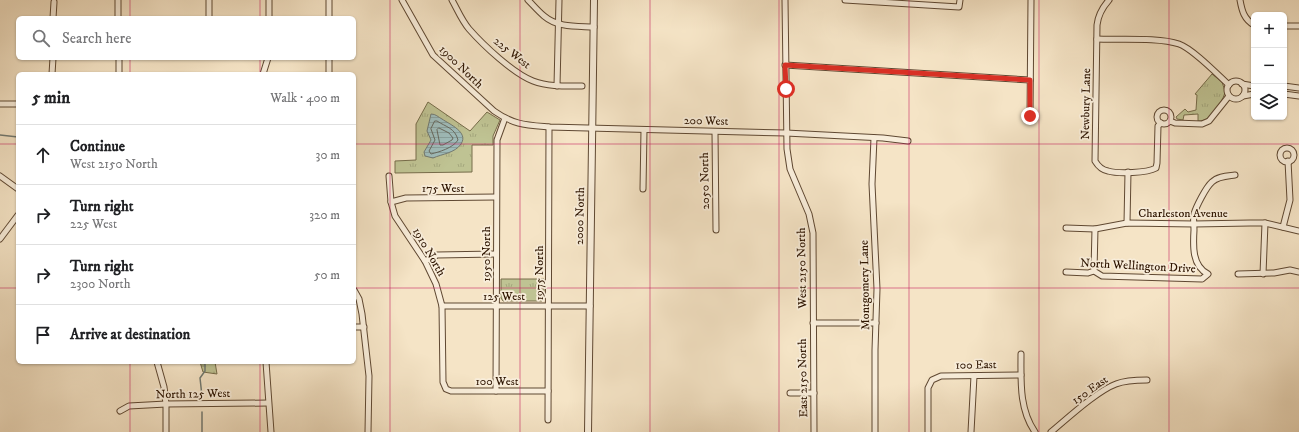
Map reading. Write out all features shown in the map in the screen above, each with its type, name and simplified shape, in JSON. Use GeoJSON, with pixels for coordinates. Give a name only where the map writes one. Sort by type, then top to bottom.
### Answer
{"type":"FeatureCollection","features":[{"type":"Feature","properties":{"kind":"street"},"geometry":{"type":"LineString","coordinates":[[118,0],[118,16]]}},
{"type":"Feature","properties":{"kind":"street"},"geometry":{"type":"LineString","coordinates":[[209,0],[209,16]]}},
{"type":"Feature","properties":{"kind":"street"},"geometry":{"type":"LineString","coordinates":[[270,0],[270,16]]}},
{"type":"Feature","properties":{"kind":"street"},"geometry":{"type":"LineString","coordinates":[[329,0],[329,16]]}},
{"type":"Feature","properties":{"kind":"street","name":"1900 North"},"geometry":{"type":"LineString","coordinates":[[402,0],[433,56],[494,111],[505,118]]}},
{"type":"Feature","properties":{"kind":"street","name":"225 West"},"geometry":{"type":"LineString","coordinates":[[452,0],[468,28],[504,62],[533,81],[557,86],[582,86]]}},
{"type":"Feature","properties":{"kind":"street"},"geometry":{"type":"LineString","coordinates":[[528,0],[545,17],[559,24],[594,27]]}},
{"type":"Feature","properties":{"kind":"street"},"geometry":{"type":"LineString","coordinates":[[557,86],[559,0]]}},
{"type":"Feature","properties":{"kind":"street","name":"2000 North"},"geometry":{"type":"LineString","coordinates":[[588,432],[594,0]]}},
{"type":"Feature","properties":{"kind":"street","name":"West 2150 North"},"geometry":{"type":"LineString","coordinates":[[785,0],[786,133],[790,169],[809,214],[813,233],[813,323]]}},
{"type":"Feature","properties":{"kind":"street"},"geometry":{"type":"LineString","coordinates":[[845,0],[959,7],[960,0]]}},
{"type":"Feature","properties":{"kind":"street"},"geometry":{"type":"LineString","coordinates":[[1030,116],[1031,0]]}},
{"type":"Feature","properties":{"kind":"street","name":"Newbury Lane"},"geometry":{"type":"LineString","coordinates":[[1109,0],[1098,16],[1095,161],[1099,167],[1106,171],[1128,172]]}},
{"type":"Feature","properties":{"kind":"street"},"geometry":{"type":"LineString","coordinates":[[1240,0],[1241,10],[1247,21],[1251,23]]}},
{"type":"Feature","properties":{"kind":"street"},"geometry":{"type":"LineString","coordinates":[[53,16],[54,2]]}},
{"type":"Feature","properties":{"kind":"street"},"geometry":{"type":"LineString","coordinates":[[1287,26],[1299,26]]}},
{"type":"Feature","properties":{"kind":"street"},"geometry":{"type":"LineString","coordinates":[[1097,40],[1165,40],[1180,44],[1229,85]]}},
{"type":"Feature","properties":{"kind":"street"},"geometry":{"type":"LineString","coordinates":[[52,72],[53,60]]}},
{"type":"Feature","properties":{"kind":"street"},"geometry":{"type":"LineString","coordinates":[[118,60],[119,72]]}},
{"type":"Feature","properties":{"kind":"street"},"geometry":{"type":"LineString","coordinates":[[264,72],[267,60]]}},
{"type":"Feature","properties":{"kind":"street"},"geometry":{"type":"LineString","coordinates":[[329,60],[329,72]]}},
{"type":"Feature","properties":{"kind":"street"},"geometry":{"type":"LineString","coordinates":[[785,65],[1030,80]]}},
{"type":"Feature","properties":{"kind":"street"},"geometry":{"type":"LineString","coordinates":[[1251,86],[1234,81],[1229,85],[1227,90],[1229,96],[1232,98],[1238,99],[1243,96],[1251,95]]}},
{"type":"Feature","properties":{"kind":"street"},"geometry":{"type":"LineString","coordinates":[[1242,84],[1245,90],[1243,96]]}},
{"type":"Feature","properties":{"kind":"street"},"geometry":{"type":"LineString","coordinates":[[1287,86],[1299,88]]}},
{"type":"Feature","properties":{"kind":"street"},"geometry":{"type":"LineString","coordinates":[[1287,94],[1299,96]]}},
{"type":"Feature","properties":{"kind":"street"},"geometry":{"type":"LineString","coordinates":[[1161,123],[1170,121],[1175,123],[1202,124],[1209,121],[1229,96]]}},
{"type":"Feature","properties":{"kind":"street"},"geometry":{"type":"LineString","coordinates":[[0,104],[16,104]]}},
{"type":"Feature","properties":{"kind":"street"},"geometry":{"type":"LineString","coordinates":[[1161,123],[1158,120],[1158,116],[1162,110],[1167,110],[1170,113],[1170,121]]}},
{"type":"Feature","properties":{"kind":"street","name":"200 West"},"geometry":{"type":"LineString","coordinates":[[505,118],[523,125],[549,127],[786,133],[908,141]]}},
{"type":"Feature","properties":{"kind":"street","name":"1950 North"},"geometry":{"type":"LineString","coordinates":[[496,391],[497,140],[505,118]]}},
{"type":"Feature","properties":{"kind":"street"},"geometry":{"type":"LineString","coordinates":[[1127,223],[1128,172],[1149,171],[1156,168],[1158,126],[1161,123]]}},
{"type":"Feature","properties":{"kind":"street","name":"1975 North"},"geometry":{"type":"LineString","coordinates":[[548,420],[549,127]]}},
{"type":"Feature","properties":{"kind":"street"},"geometry":{"type":"LineString","coordinates":[[642,189],[644,130]]}},
{"type":"Feature","properties":{"kind":"street","name":"2050 North"},"geometry":{"type":"LineString","coordinates":[[715,132],[716,230]]}},
{"type":"Feature","properties":{"kind":"street","name":"Montgomery Lane"},"geometry":{"type":"LineString","coordinates":[[874,138],[872,184],[877,276],[875,432]]}},
{"type":"Feature","properties":{"kind":"street"},"geometry":{"type":"LineString","coordinates":[[1283,227],[1290,200],[1288,161]]}},
{"type":"Feature","properties":{"kind":"street"},"geometry":{"type":"LineString","coordinates":[[1194,224],[1194,214],[1202,196],[1212,182],[1223,176],[1235,175]]}},
{"type":"Feature","properties":{"kind":"street"},"geometry":{"type":"LineString","coordinates":[[0,176],[16,188]]}},
{"type":"Feature","properties":{"kind":"street","name":"1910 North"},"geometry":{"type":"LineString","coordinates":[[389,176],[391,202],[395,216],[425,260],[436,284],[442,306],[443,382],[446,388]]}},
{"type":"Feature","properties":{"kind":"street","name":"175 West"},"geometry":{"type":"LineString","coordinates":[[391,202],[406,198],[496,197]]}},
{"type":"Feature","properties":{"kind":"street"},"geometry":{"type":"LineString","coordinates":[[0,239],[16,218]]}},
{"type":"Feature","properties":{"kind":"street","name":"Charleston Avenue"},"geometry":{"type":"LineString","coordinates":[[1066,228],[1095,229],[1127,223],[1265,224],[1299,231]]}},
{"type":"Feature","properties":{"kind":"street","name":"North Wellington Drive"},"geometry":{"type":"LineString","coordinates":[[1066,272],[1088,273],[1094,271],[1102,276],[1202,279],[1208,274],[1202,271],[1194,256],[1194,224]]}},
{"type":"Feature","properties":{"kind":"street"},"geometry":{"type":"LineString","coordinates":[[1263,274],[1265,224]]}},
{"type":"Feature","properties":{"kind":"street"},"geometry":{"type":"LineString","coordinates":[[1094,271],[1095,229]]}},
{"type":"Feature","properties":{"kind":"street"},"geometry":{"type":"LineString","coordinates":[[425,260],[438,255],[496,254]]}},
{"type":"Feature","properties":{"kind":"street"},"geometry":{"type":"LineString","coordinates":[[1238,274],[1263,274],[1290,270],[1299,272]]}},
{"type":"Feature","properties":{"kind":"street"},"geometry":{"type":"LineString","coordinates":[[356,294],[359,299],[364,327],[369,376],[368,432]]}},
{"type":"Feature","properties":{"kind":"street","name":"125 West"},"geometry":{"type":"LineString","coordinates":[[442,306],[590,306]]}},
{"type":"Feature","properties":{"kind":"street"},"geometry":{"type":"LineString","coordinates":[[813,323],[876,322]]}},
{"type":"Feature","properties":{"kind":"street","name":"East 2150 North"},"geometry":{"type":"LineString","coordinates":[[813,323],[814,432]]}},
{"type":"Feature","properties":{"kind":"street"},"geometry":{"type":"LineString","coordinates":[[356,327],[364,327]]}},
{"type":"Feature","properties":{"kind":"street"},"geometry":{"type":"LineString","coordinates":[[1021,354],[1022,399],[1026,416],[1035,432]]}},
{"type":"Feature","properties":{"kind":"street"},"geometry":{"type":"LineString","coordinates":[[157,364],[164,387],[166,404],[166,432]]}},
{"type":"Feature","properties":{"kind":"street"},"geometry":{"type":"LineString","coordinates":[[266,364],[271,432]]}},
{"type":"Feature","properties":{"kind":"street","name":"100 East"},"geometry":{"type":"LineString","coordinates":[[928,432],[928,388],[932,380],[941,376],[1021,374]]}},
{"type":"Feature","properties":{"kind":"street"},"geometry":{"type":"LineString","coordinates":[[972,432],[974,376]]}},
{"type":"Feature","properties":{"kind":"street","name":"150 East"},"geometry":{"type":"LineString","coordinates":[[1051,432],[1103,391],[1116,384],[1130,380],[1147,380]]}},
{"type":"Feature","properties":{"kind":"street","name":"100 West"},"geometry":{"type":"LineString","coordinates":[[446,388],[451,391],[548,391]]}},
{"type":"Feature","properties":{"kind":"street"},"geometry":{"type":"LineString","coordinates":[[790,393],[814,393]]}},
{"type":"Feature","properties":{"kind":"street","name":"North 125 West"},"geometry":{"type":"LineString","coordinates":[[120,411],[129,406],[166,404],[268,404]]}},
{"type":"Feature","properties":{"kind":"green space"},"geometry":{"type":"Polygon","coordinates":[[[1212,74],[1222,82],[1225,91],[1216,110],[1208,118],[1202,121],[1198,121],[1198,114],[1184,115],[1183,120],[1177,119],[1176,117],[1185,109],[1188,112],[1196,110],[1197,95],[1195,94],[1212,74]]]}},
{"type":"Feature","properties":{"kind":"green space"},"geometry":{"type":"Polygon","coordinates":[[[428,102],[470,131],[487,112],[500,120],[493,136],[493,145],[472,145],[472,172],[395,173],[395,161],[416,160],[416,124],[428,102]]]}},
{"type":"Feature","properties":{"kind":"green space"},"geometry":{"type":"Polygon","coordinates":[[[501,279],[544,279],[544,299],[542,301],[503,301],[501,298],[501,279]]]}},
{"type":"Feature","properties":{"kind":"green space"},"geometry":{"type":"Polygon","coordinates":[[[201,364],[215,364],[217,374],[203,372],[201,364]]]}},
{"type":"Feature","properties":{"kind":"water"},"geometry":{"type":"Polygon","coordinates":[[[431,114],[434,114],[457,129],[463,140],[455,149],[433,158],[425,156],[424,152],[431,140],[427,131],[431,114]]]}},
{"type":"Feature","properties":{"kind":"waterway"},"geometry":{"type":"LineString","coordinates":[[0,135],[16,137]]}},
{"type":"Feature","properties":{"kind":"waterway"},"geometry":{"type":"LineString","coordinates":[[202,396],[200,378],[205,371],[205,364]]}},
{"type":"Feature","properties":{"kind":"waterway"},"geometry":{"type":"LineString","coordinates":[[202,412],[202,432]]}},
{"type":"Feature","properties":{"kind":"route"},"geometry":{"type":"LineString","coordinates":[[786,89],[785,65],[1030,80],[1030,116]]}}]}
